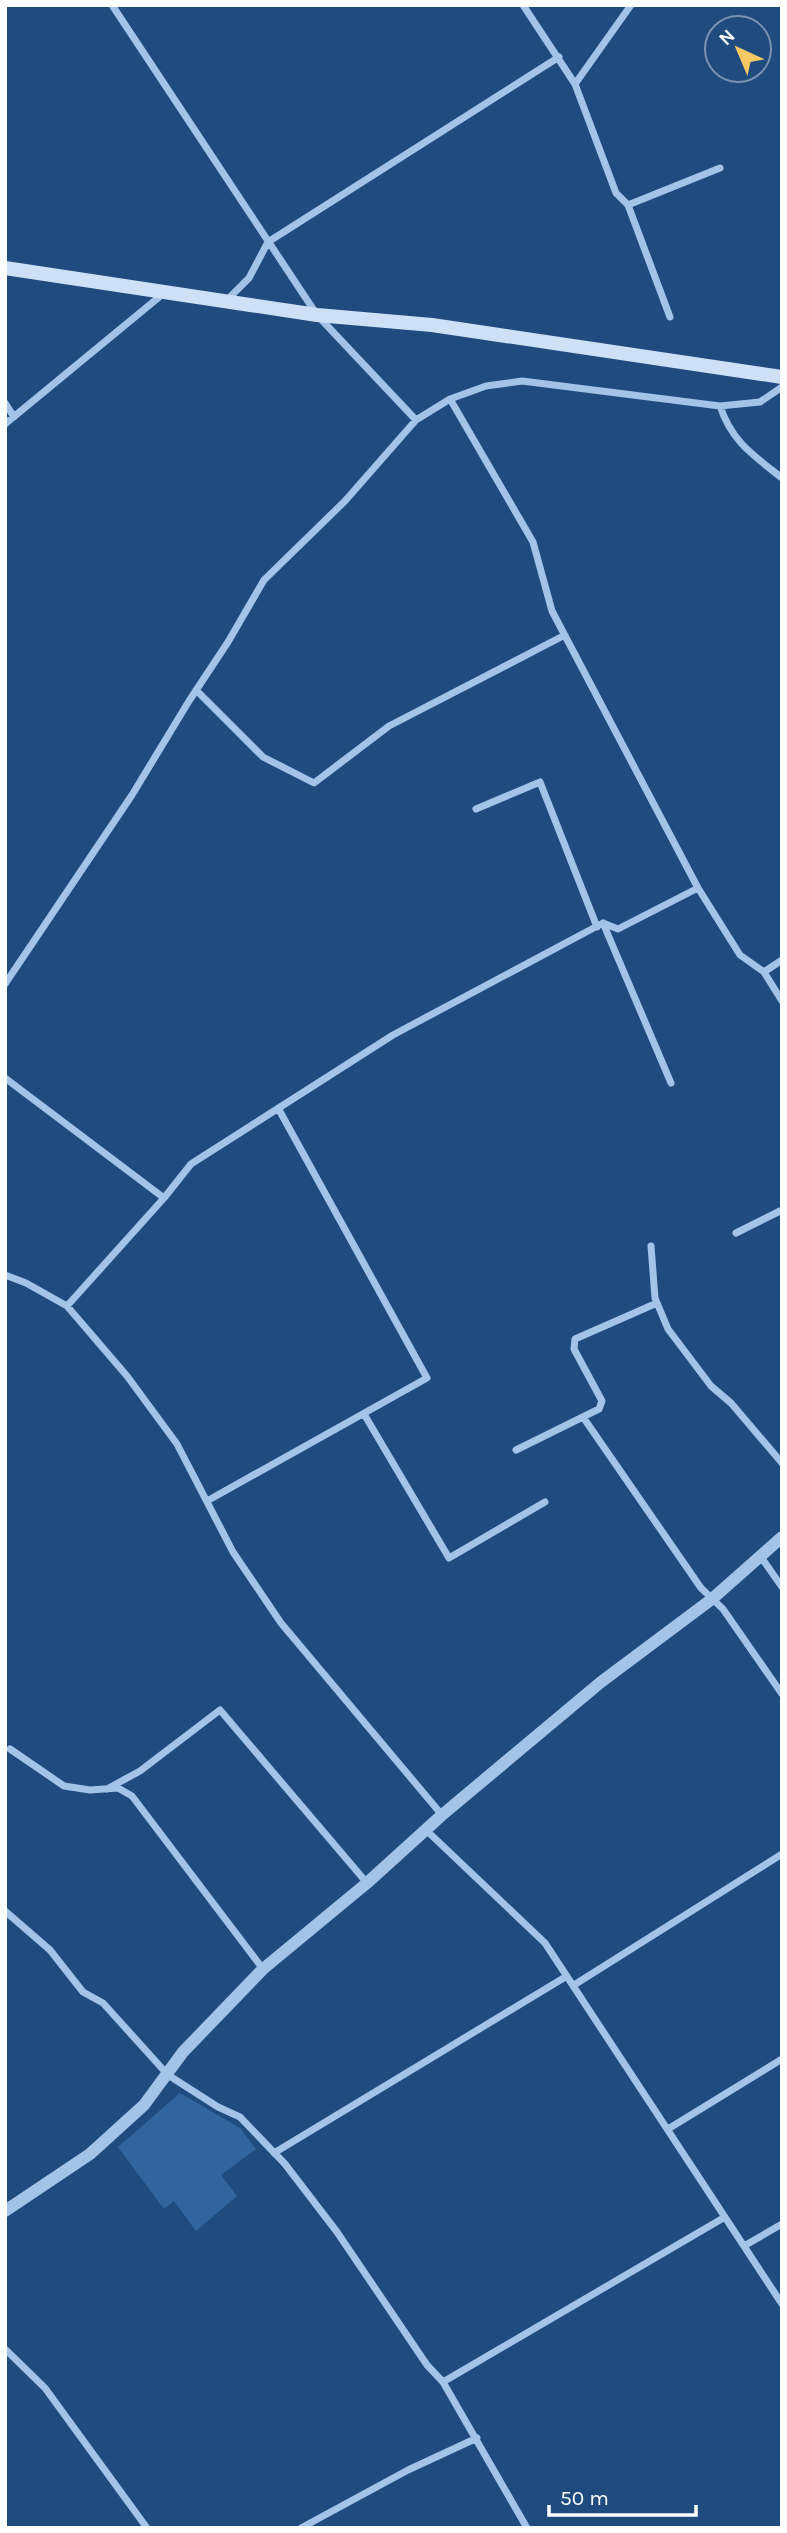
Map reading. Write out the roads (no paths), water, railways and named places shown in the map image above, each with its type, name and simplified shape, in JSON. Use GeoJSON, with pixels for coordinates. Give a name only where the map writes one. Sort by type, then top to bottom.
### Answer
{"type":"FeatureCollection","features":[{"type":"Feature","properties":{"kind":"main road"},"geometry":{"type":"LineString","coordinates":[[5,268],[317,315],[432,325],[782,377]]}},
{"type":"Feature","properties":{"kind":"street"},"geometry":{"type":"LineString","coordinates":[[112,5],[317,315],[416,420]]}},
{"type":"Feature","properties":{"kind":"street"},"geometry":{"type":"LineString","coordinates":[[523,5],[575,85],[616,193],[628,205],[670,317]]}},
{"type":"Feature","properties":{"kind":"street"},"geometry":{"type":"LineString","coordinates":[[575,85],[631,5]]}},
{"type":"Feature","properties":{"kind":"street"},"geometry":{"type":"LineString","coordinates":[[226,301],[249,278],[268,242],[559,57]]}},
{"type":"Feature","properties":{"kind":"street"},"geometry":{"type":"LineString","coordinates":[[628,205],[720,168]]}},
{"type":"Feature","properties":{"kind":"street"},"geometry":{"type":"LineString","coordinates":[[5,424],[164,292]]}},
{"type":"Feature","properties":{"kind":"street"},"geometry":{"type":"LineString","coordinates":[[5,984],[132,796],[264,580],[345,501],[416,420],[450,399],[486,386],[522,381],[720,406],[760,402],[782,387]]}},
{"type":"Feature","properties":{"kind":"street"},"geometry":{"type":"LineString","coordinates":[[450,399],[533,542],[552,611],[698,888],[740,955],[764,972],[782,1000]]}},
{"type":"Feature","properties":{"kind":"street"},"geometry":{"type":"LineString","coordinates":[[5,403],[14,417]]}},
{"type":"Feature","properties":{"kind":"street"},"geometry":{"type":"LineString","coordinates":[[720,406],[727,425],[740,444],[782,478]]}},
{"type":"Feature","properties":{"kind":"street"},"geometry":{"type":"LineString","coordinates":[[196,690],[263,757],[314,783],[389,726],[565,635]]}},
{"type":"Feature","properties":{"kind":"street"},"geometry":{"type":"LineString","coordinates":[[477,810],[540,782],[671,1083]]}},
{"type":"Feature","properties":{"kind":"street"},"geometry":{"type":"LineString","coordinates":[[66,1307],[191,1164],[393,1035],[600,925],[618,929],[698,888]]}},
{"type":"Feature","properties":{"kind":"street"},"geometry":{"type":"LineString","coordinates":[[764,972],[782,960]]}},
{"type":"Feature","properties":{"kind":"street"},"geometry":{"type":"LineString","coordinates":[[5,1078],[164,1198]]}},
{"type":"Feature","properties":{"kind":"street"},"geometry":{"type":"LineString","coordinates":[[207,1501],[427,1378],[278,1108]]}},
{"type":"Feature","properties":{"kind":"street"},"geometry":{"type":"LineString","coordinates":[[736,1233],[782,1210]]}},
{"type":"Feature","properties":{"kind":"street"},"geometry":{"type":"LineString","coordinates":[[651,1246],[657,1303],[668,1329],[711,1386],[731,1403],[782,1463]]}},
{"type":"Feature","properties":{"kind":"street"},"geometry":{"type":"LineString","coordinates":[[5,1275],[26,1283],[66,1307],[127,1376],[177,1444],[233,1552],[281,1623],[442,1815]]}},
{"type":"Feature","properties":{"kind":"street"},"geometry":{"type":"LineString","coordinates":[[516,1450],[599,1409],[602,1401],[574,1349],[575,1339],[657,1303]]}},
{"type":"Feature","properties":{"kind":"street"},"geometry":{"type":"LineString","coordinates":[[364,1414],[449,1558],[545,1502]]}},
{"type":"Feature","properties":{"kind":"street"},"geometry":{"type":"LineString","coordinates":[[583,1417],[701,1588],[723,1609],[782,1694]]}},
{"type":"Feature","properties":{"kind":"street"},"geometry":{"type":"LineString","coordinates":[[5,2211],[90,2154],[144,2105],[183,2052],[263,1969],[601,1682],[712,1599],[782,1537]]}},
{"type":"Feature","properties":{"kind":"street"},"geometry":{"type":"LineString","coordinates":[[761,1557],[782,1587]]}},
{"type":"Feature","properties":{"kind":"street"},"geometry":{"type":"LineString","coordinates":[[107,1789],[140,1771],[220,1710],[367,1883]]}},
{"type":"Feature","properties":{"kind":"street"},"geometry":{"type":"LineString","coordinates":[[10,1749],[64,1786],[90,1790],[118,1788],[132,1796],[263,1969]]}},
{"type":"Feature","properties":{"kind":"street"},"geometry":{"type":"LineString","coordinates":[[426,1829],[544,1943],[782,2304]]}},
{"type":"Feature","properties":{"kind":"street"},"geometry":{"type":"LineString","coordinates":[[574,1985],[782,1854]]}},
{"type":"Feature","properties":{"kind":"street"},"geometry":{"type":"LineString","coordinates":[[5,1911],[50,1950],[83,1992],[103,2003],[168,2075],[218,2107],[240,2117],[274,2153],[337,2232],[427,2365],[443,2382],[527,2528]]}},
{"type":"Feature","properties":{"kind":"street"},"geometry":{"type":"LineString","coordinates":[[274,2153],[567,1976]]}},
{"type":"Feature","properties":{"kind":"street"},"geometry":{"type":"LineString","coordinates":[[668,2129],[782,2059]]}},
{"type":"Feature","properties":{"kind":"street"},"geometry":{"type":"LineString","coordinates":[[443,2382],[725,2217]]}},
{"type":"Feature","properties":{"kind":"street"},"geometry":{"type":"LineString","coordinates":[[744,2246],[782,2224]]}},
{"type":"Feature","properties":{"kind":"street"},"geometry":{"type":"LineString","coordinates":[[5,2349],[45,2388],[147,2528]]}},
{"type":"Feature","properties":{"kind":"street"},"geometry":{"type":"LineString","coordinates":[[301,2528],[408,2470],[477,2438]]}}]}
